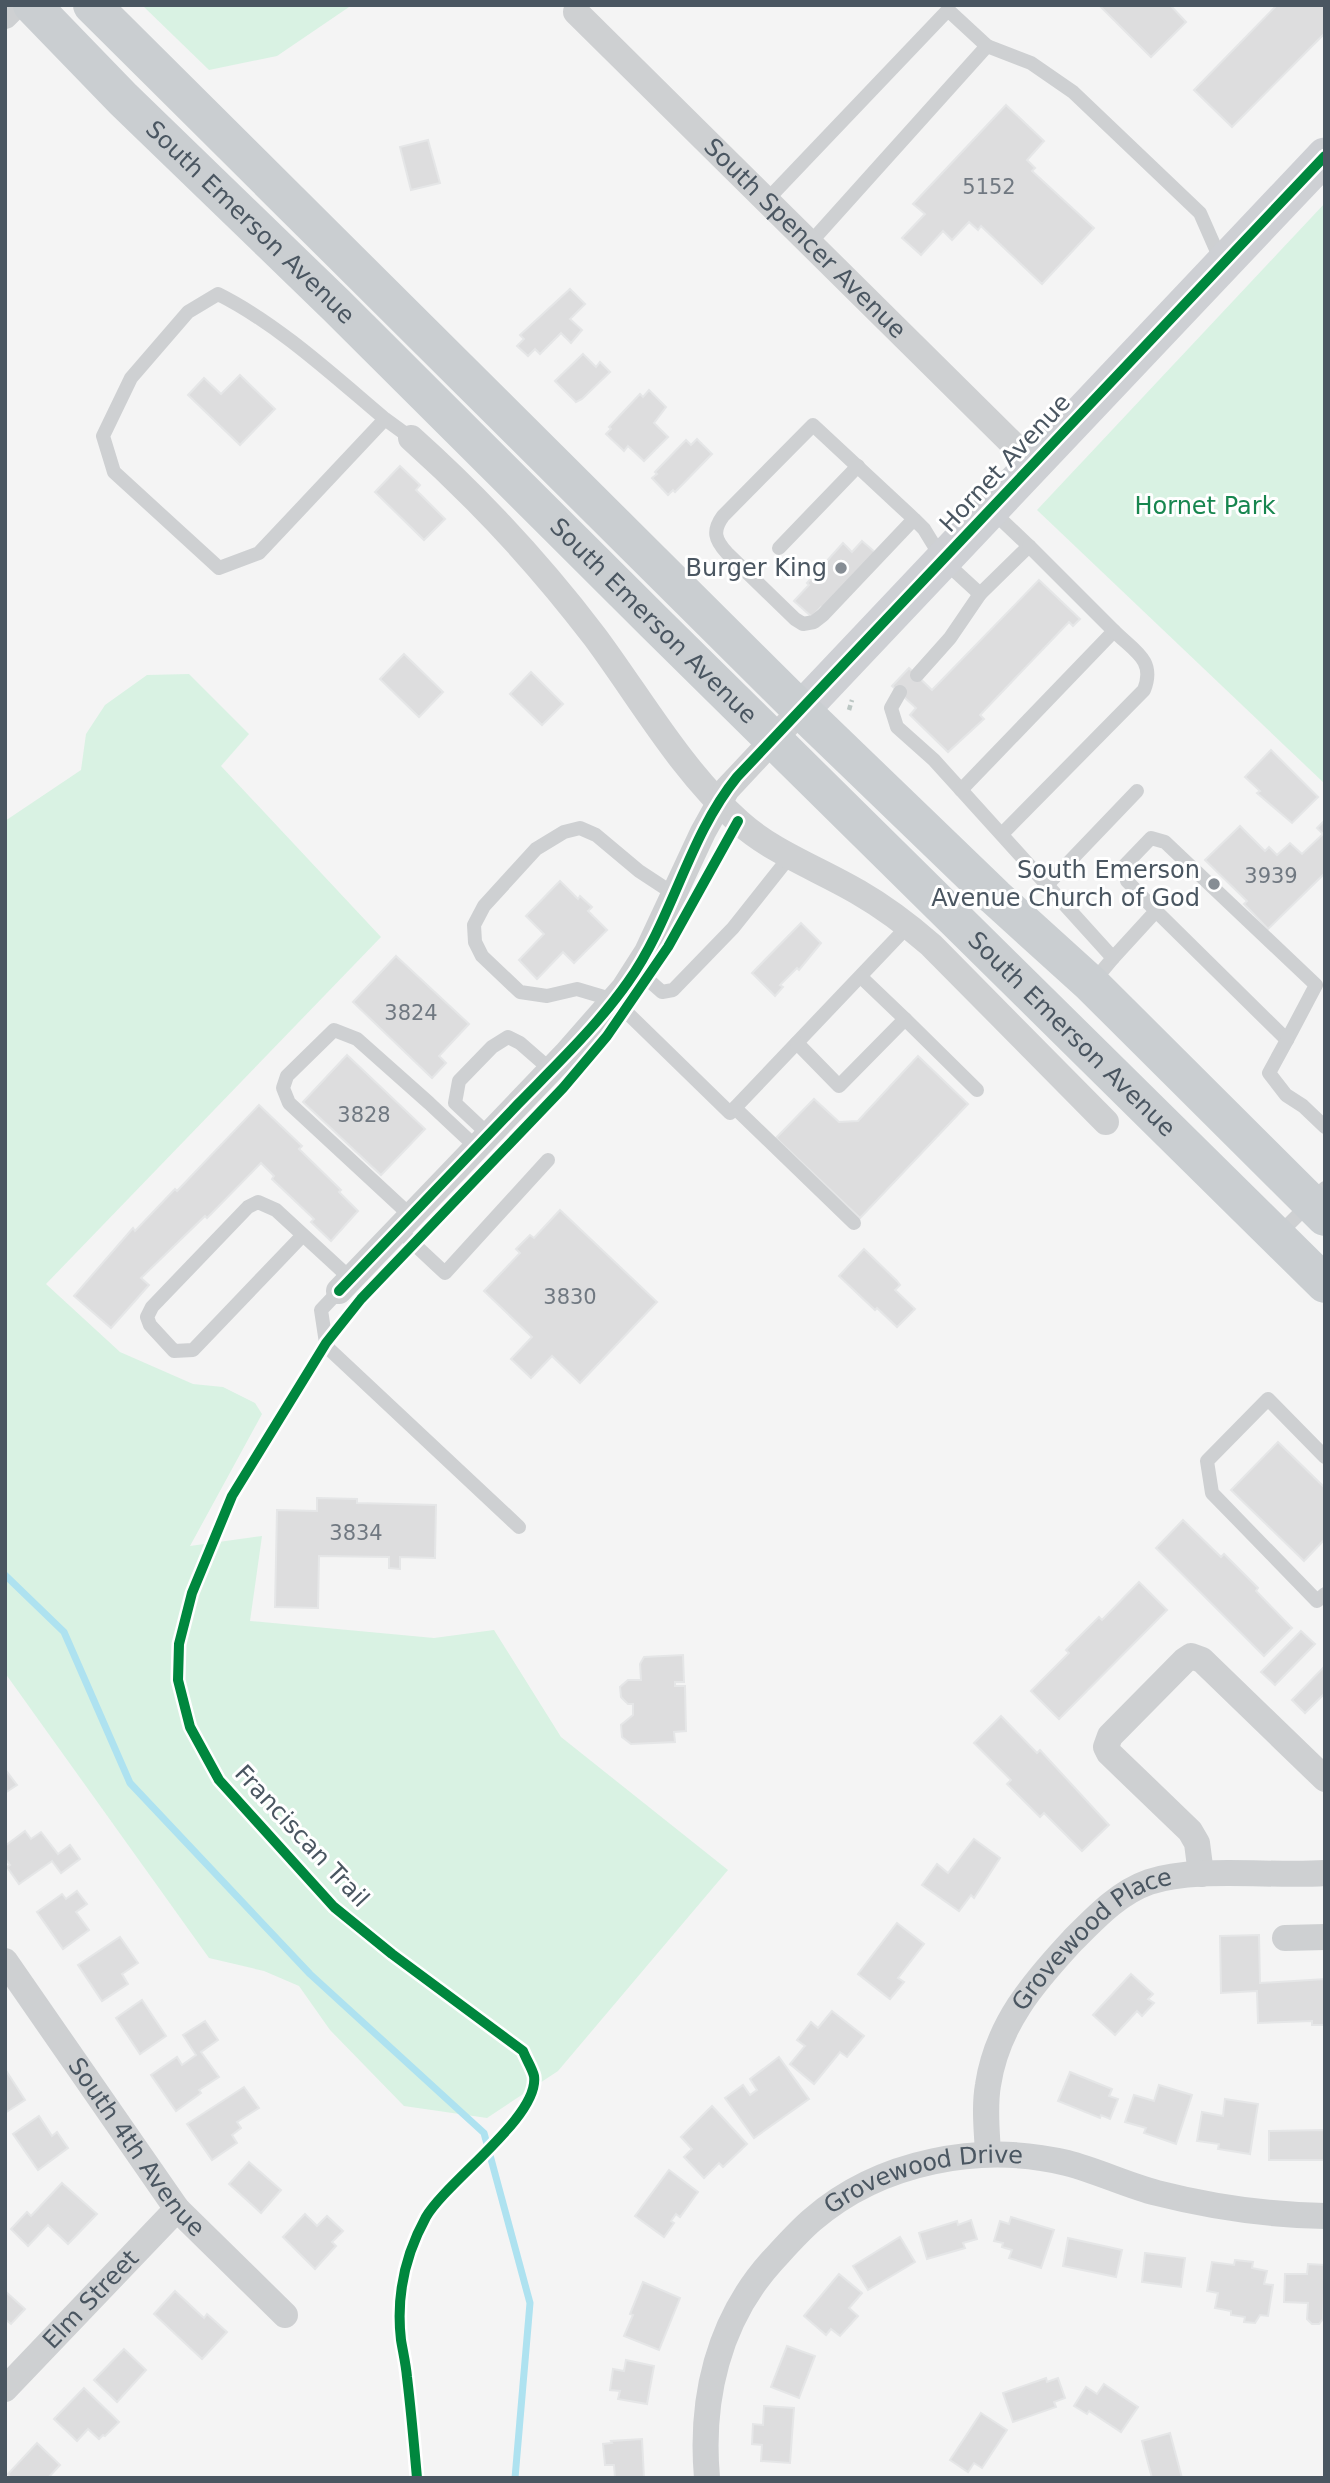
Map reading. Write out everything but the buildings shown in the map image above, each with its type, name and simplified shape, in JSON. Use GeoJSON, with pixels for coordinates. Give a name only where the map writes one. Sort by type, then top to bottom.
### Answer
{"type":"FeatureCollection","features":[{"type":"Feature","properties":{"kind":"main road","name":"South Emerson Avenue"},"geometry":{"type":"LineString","coordinates":[[32,5],[123,99],[337,305],[1325,1284]]}},
{"type":"Feature","properties":{"kind":"main road","name":"South Emerson Avenue"},"geometry":{"type":"LineString","coordinates":[[98,11],[801,710],[995,897],[1102,971],[1320,1202]]}},
{"type":"Feature","properties":{"kind":"street"},"geometry":{"type":"LineString","coordinates":[[5,16],[16,5]]}},
{"type":"Feature","properties":{"kind":"street","name":"South Spencer Avenue"},"geometry":{"type":"LineString","coordinates":[[576,12],[1033,464]]}},
{"type":"Feature","properties":{"kind":"street","name":"Hornet Avenue"},"geometry":{"type":"LineString","coordinates":[[674,894],[703,832],[732,783],[1325,156]]}},
{"type":"Feature","properties":{"kind":"street","name":"South Emerson Avenue"},"geometry":{"type":"LineString","coordinates":[[411,438],[485,510],[571,607],[682,759],[720,802],[748,829],[858,892],[931,944],[1106,1122]]}},
{"type":"Feature","properties":{"kind":"street"},"geometry":{"type":"LineString","coordinates":[[345,1285],[551,1070],[614,1000],[637,970],[674,894]]}},
{"type":"Feature","properties":{"kind":"street"},"geometry":{"type":"LineString","coordinates":[[1201,1874],[1197,1843],[1190,1831],[1109,1753],[1106,1746],[1110,1736],[1185,1660],[1191,1656],[1202,1660],[1325,1779]]}},
{"type":"Feature","properties":{"kind":"street","name":"Grovewood Place"},"geometry":{"type":"LineString","coordinates":[[988,2154],[986,2104],[994,2055],[1015,2009],[1027,1991],[1098,1915],[1115,1901],[1149,1882],[1201,1874],[1325,1873]]}},
{"type":"Feature","properties":{"kind":"street"},"geometry":{"type":"LineString","coordinates":[[1285,1938],[1325,1937]]}},
{"type":"Feature","properties":{"kind":"street","name":"South 4th Avenue"},"geometry":{"type":"LineString","coordinates":[[5,1961],[177,2209],[285,2315]]}},
{"type":"Feature","properties":{"kind":"street","name":"Grovewood Drive"},"geometry":{"type":"LineString","coordinates":[[707,2478],[704,2434],[713,2372],[727,2333],[752,2286],[764,2269],[813,2220],[856,2190],[884,2177],[925,2163],[988,2154],[1028,2156],[1068,2163],[1156,2193],[1196,2202],[1256,2212],[1325,2216]]}},
{"type":"Feature","properties":{"kind":"street","name":"Elm Street"},"geometry":{"type":"LineString","coordinates":[[5,2389],[177,2209]]}},
{"type":"Feature","properties":{"kind":"lane"},"geometry":{"type":"LineString","coordinates":[[767,200],[948,10],[987,46],[1031,63],[1073,92],[1200,213],[1222,264]]}},
{"type":"Feature","properties":{"kind":"lane"},"geometry":{"type":"LineString","coordinates":[[810,243],[987,46]]}},
{"type":"Feature","properties":{"kind":"lane"},"geometry":{"type":"LineString","coordinates":[[385,419],[259,553],[219,568],[114,472],[103,436],[131,378],[188,312],[218,294],[243,307],[411,438]]}},
{"type":"Feature","properties":{"kind":"lane"},"geometry":{"type":"LineString","coordinates":[[914,519],[823,615],[814,622],[803,624],[718,544],[715,535],[723,516],[813,425],[858,466],[914,519],[924,529],[943,560],[980,594]]}},
{"type":"Feature","properties":{"kind":"lane"},"geometry":{"type":"LineString","coordinates":[[779,548],[858,466]]}},
{"type":"Feature","properties":{"kind":"lane"},"geometry":{"type":"LineString","coordinates":[[990,509],[1148,665],[1149,677],[1144,690],[1002,834]]}},
{"type":"Feature","properties":{"kind":"lane"},"geometry":{"type":"LineString","coordinates":[[916,675],[950,638],[980,594],[1029,546]]}},
{"type":"Feature","properties":{"kind":"lane"},"geometry":{"type":"LineString","coordinates":[[961,790],[1114,631]]}},
{"type":"Feature","properties":{"kind":"lane"},"geometry":{"type":"LineString","coordinates":[[900,692],[891,708],[897,727],[934,760],[1046,885],[1102,971],[1156,911]]}},
{"type":"Feature","properties":{"kind":"lane"},"geometry":{"type":"LineString","coordinates":[[1046,885],[1138,791]]}},
{"type":"Feature","properties":{"kind":"lane"},"geometry":{"type":"LineString","coordinates":[[674,894],[639,871],[596,835],[580,828],[564,832],[537,849],[484,906],[474,925],[475,942],[482,956],[520,992],[547,996],[578,989],[614,1000],[730,1113],[908,926]]}},
{"type":"Feature","properties":{"kind":"lane"},"geometry":{"type":"LineString","coordinates":[[1287,1040],[1127,881],[1125,865],[1151,838],[1165,842],[1316,985],[1287,1040],[1269,1073],[1286,1095],[1303,1106],[1325,1127]]}},
{"type":"Feature","properties":{"kind":"lane"},"geometry":{"type":"LineString","coordinates":[[637,970],[662,992],[673,990],[733,928],[791,855]]}},
{"type":"Feature","properties":{"kind":"lane"},"geometry":{"type":"LineString","coordinates":[[861,977],[977,1090]]}},
{"type":"Feature","properties":{"kind":"lane"},"geometry":{"type":"LineString","coordinates":[[797,1043],[839,1086],[905,1019]]}},
{"type":"Feature","properties":{"kind":"lane"},"geometry":{"type":"LineString","coordinates":[[482,1141],[376,1055],[345,1033],[334,1030],[287,1076],[283,1088],[289,1103],[404,1223],[445,1273],[548,1160]]}},
{"type":"Feature","properties":{"kind":"lane"},"geometry":{"type":"LineString","coordinates":[[482,1141],[455,1103],[459,1081],[475,1064],[492,1047],[508,1037],[520,1043],[551,1070]]}},
{"type":"Feature","properties":{"kind":"lane"},"geometry":{"type":"LineString","coordinates":[[735,1108],[854,1223]]}},
{"type":"Feature","properties":{"kind":"lane"},"geometry":{"type":"LineString","coordinates":[[303,1235],[193,1350],[174,1351],[150,1325],[147,1318],[152,1307],[248,1207],[258,1202],[276,1210],[303,1235],[345,1285],[321,1310],[329,1349],[519,1527]]}},
{"type":"Feature","properties":{"kind":"lane","name":"South Emerson Avenue"},"geometry":{"type":"LineString","coordinates":[[1277,1236],[1320,1202]]}},
{"type":"Feature","properties":{"kind":"lane"},"geometry":{"type":"LineString","coordinates":[[1322,1601],[1212,1493],[1207,1461],[1268,1399],[1325,1457]]}},
{"type":"Feature","properties":{"kind":"green space"},"geometry":{"type":"Polygon","coordinates":[[[142,5],[352,5],[277,56],[209,70],[142,5]]]}},
{"type":"Feature","properties":{"kind":"green space","name":"Hornet Park"},"geometry":{"type":"Polygon","coordinates":[[[1325,203],[1325,784],[1037,510],[1325,203]]]}},
{"type":"Feature","properties":{"kind":"green space"},"geometry":{"type":"Polygon","coordinates":[[[189,674],[249,734],[221,766],[381,937],[46,1284],[120,1352],[193,1384],[223,1387],[255,1403],[262,1414],[190,1546],[262,1536],[250,1621],[434,1638],[494,1630],[561,1737],[728,1870],[558,2071],[487,2118],[404,2106],[330,2030],[299,1986],[264,1971],[209,1958],[5,1673],[5,821],[81,770],[86,734],[105,705],[147,675],[189,674]]]}},
{"type":"Feature","properties":{"kind":"waterway"},"geometry":{"type":"LineString","coordinates":[[5,1575],[64,1632],[130,1783],[310,1974],[484,2133],[530,2303],[515,2478]]}},
{"type":"Feature","properties":{"kind":"cycle path"},"geometry":{"type":"LineString","coordinates":[[339,1291],[576,1045],[616,998],[644,958],[706,825],[737,777],[1325,156]]}},
{"type":"Feature","properties":{"kind":"cycle path","name":"Franciscan Trail"},"geometry":{"type":"LineString","coordinates":[[417,2478],[400,2324],[401,2292],[408,2261],[419,2231],[437,2202],[523,2110],[532,2092],[534,2076],[523,2051],[392,1954],[334,1907],[219,1780],[190,1727],[178,1680],[179,1644],[192,1593],[232,1496],[326,1343],[361,1299],[563,1088],[607,1036],[668,947],[738,821]]}},
{"type":"Feature","properties":{"kind":"place","name":"Burger King"},"geometry":{"type":"Point","coordinates":[841,568]}},
{"type":"Feature","properties":{"kind":"place","name":"South Emerson Avenue Church of God"},"geometry":{"type":"Point","coordinates":[1214,884]}}]}
